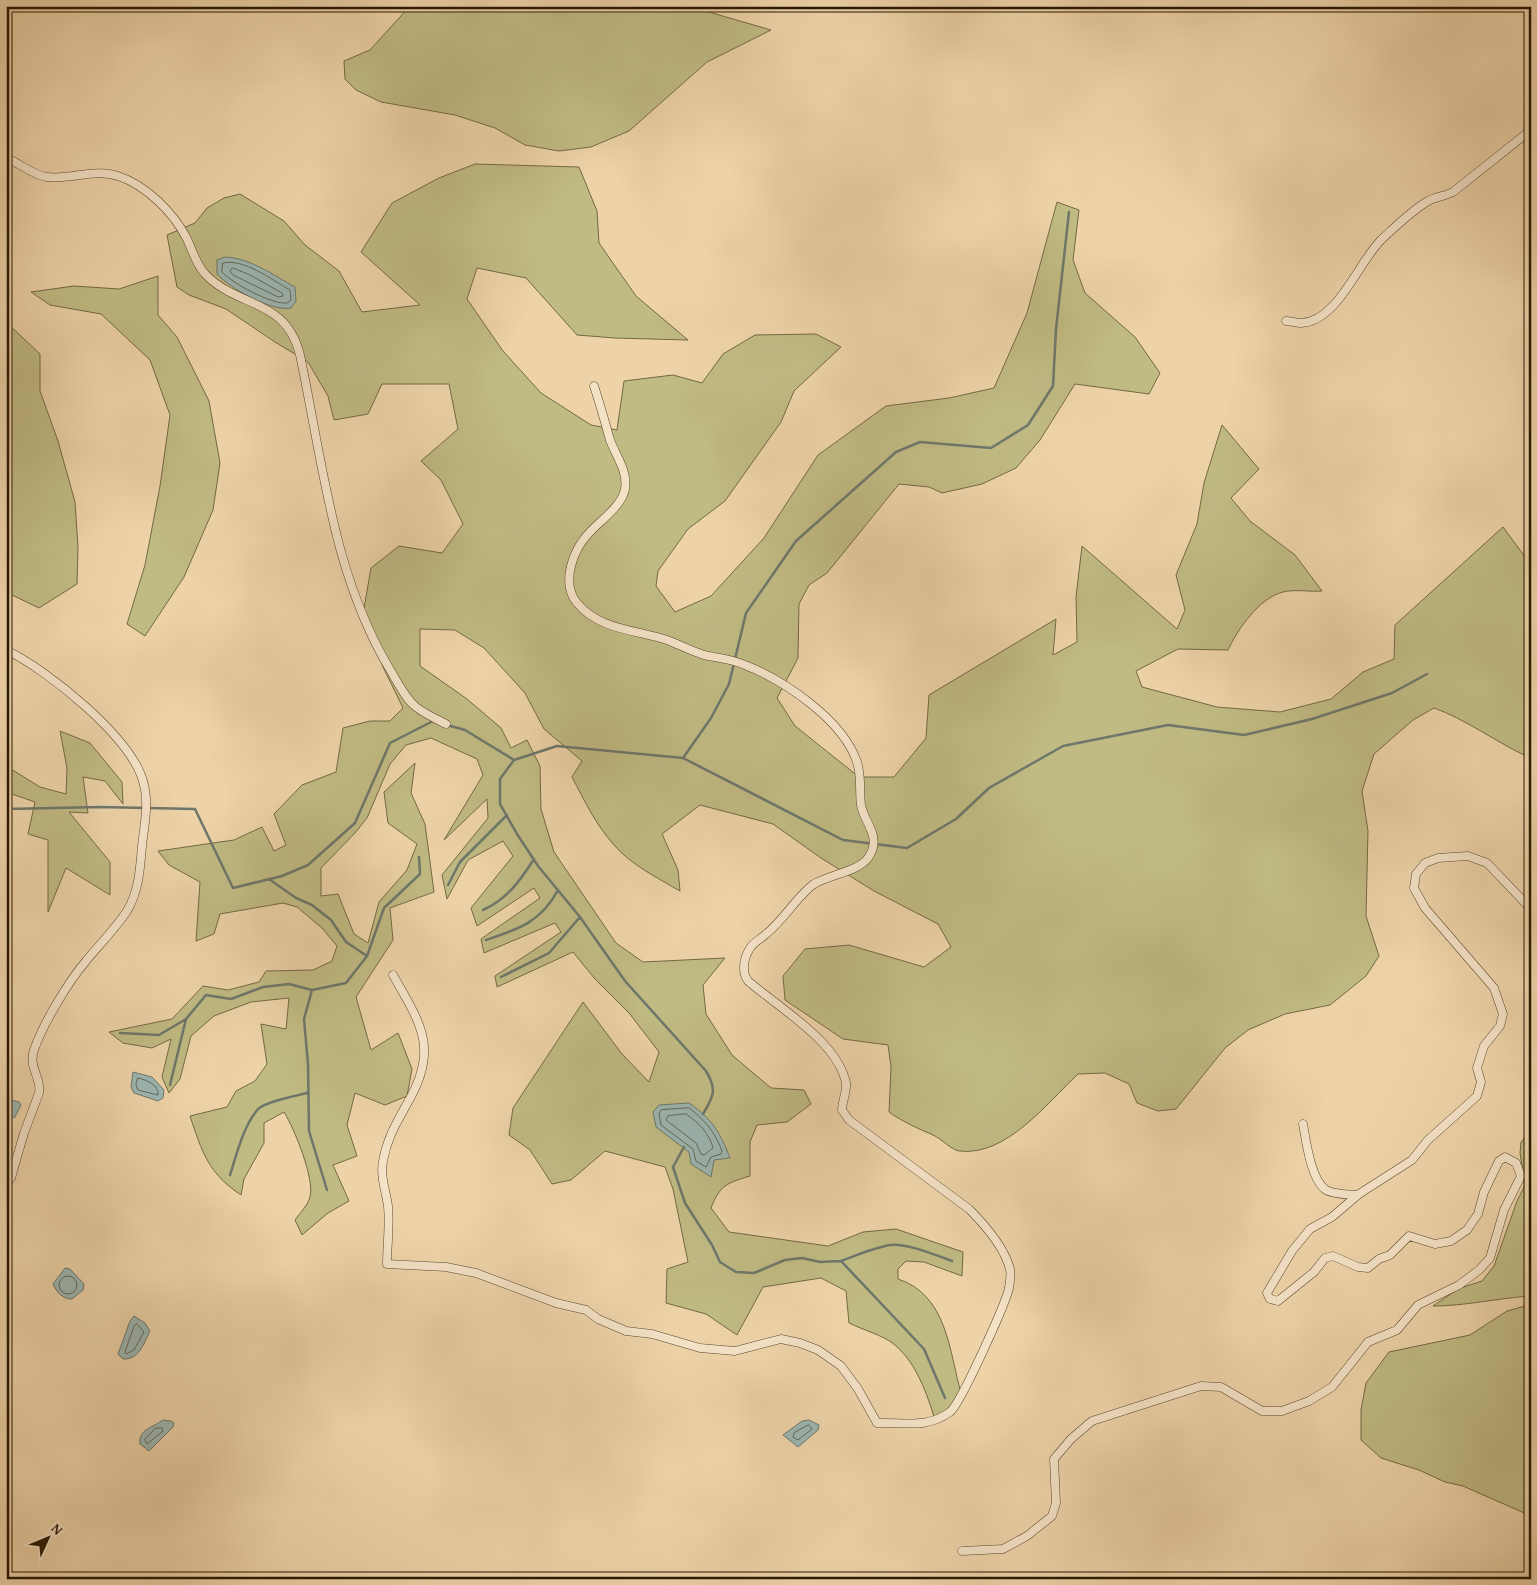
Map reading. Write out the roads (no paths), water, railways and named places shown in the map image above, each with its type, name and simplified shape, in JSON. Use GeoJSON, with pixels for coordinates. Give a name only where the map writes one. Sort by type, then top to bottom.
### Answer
{"type":"FeatureCollection","features":[{"type":"Feature","properties":{"kind":"street"},"geometry":{"type":"LineString","coordinates":[[1286,321],[1302,323],[1317,319],[1340,298],[1380,241],[1429,200],[1441,198],[1453,192],[1531,130]]}},
{"type":"Feature","properties":{"kind":"street"},"geometry":{"type":"LineString","coordinates":[[6,158],[45,177],[103,173],[118,176],[133,183],[173,217],[181,228],[197,264],[205,275],[218,286],[270,311],[288,326],[296,337],[300,354],[343,562],[364,618],[383,659],[409,700],[417,708],[446,724]]}},
{"type":"Feature","properties":{"kind":"street"},"geometry":{"type":"LineString","coordinates":[[393,975],[413,1010],[426,1049],[422,1073],[390,1132],[382,1164],[383,1186],[388,1207],[387,1264],[446,1267],[476,1273],[556,1304],[586,1310],[598,1319],[626,1331],[652,1334],[700,1348],[734,1351],[781,1339],[800,1343],[818,1350],[841,1366],[858,1389],[877,1423],[921,1424],[935,1420],[952,1411],[988,1341],[1009,1288],[1010,1270],[996,1241],[984,1224],[969,1209],[849,1120],[842,1110],[846,1085],[840,1068],[829,1052],[810,1032],[746,978],[744,973],[747,955],[755,942],[784,917],[812,886],[829,876],[859,866],[868,857],[874,838],[861,806],[862,786],[857,763],[850,747],[829,720],[795,692],[748,666],[726,658],[704,655],[667,640],[617,628],[598,619],[577,603],[570,589],[569,576],[577,552],[587,534],[617,504],[625,490],[622,467],[611,443],[594,386]]}},
{"type":"Feature","properties":{"kind":"street"},"geometry":{"type":"LineString","coordinates":[[6,650],[33,665],[110,731],[129,752],[139,767],[145,786],[146,800],[139,878],[135,896],[126,912],[70,983],[38,1040],[33,1052],[32,1066],[40,1088],[39,1093],[24,1133],[12,1178],[6,1186]]}},
{"type":"Feature","properties":{"kind":"street"},"geometry":{"type":"LineString","coordinates":[[962,1551],[1003,1549],[1027,1536],[1052,1516],[1056,1503],[1054,1460],[1071,1439],[1092,1421],[1201,1386],[1221,1387],[1262,1411],[1282,1412],[1309,1401],[1332,1387],[1350,1368],[1368,1342],[1397,1330],[1418,1305],[1459,1285],[1479,1270],[1490,1258],[1504,1210],[1521,1176],[1516,1163],[1511,1158],[1505,1157],[1498,1161],[1484,1192],[1474,1222],[1451,1241],[1434,1244],[1409,1236],[1390,1256],[1379,1259],[1368,1268],[1358,1267],[1333,1256],[1325,1258],[1314,1272],[1278,1302],[1270,1299],[1267,1293],[1278,1271],[1310,1229],[1332,1217],[1357,1195],[1412,1160],[1428,1140],[1477,1096],[1481,1082],[1477,1068],[1484,1046],[1500,1026],[1503,1014],[1494,988],[1425,908],[1414,888],[1416,874],[1425,863],[1438,858],[1468,856],[1488,863],[1531,909]]}},
{"type":"Feature","properties":{"kind":"street"},"geometry":{"type":"LineString","coordinates":[[1303,1124],[1313,1167],[1320,1184],[1327,1190],[1357,1195]]}},
{"type":"Feature","properties":{"kind":"water"},"geometry":{"type":"Polygon","coordinates":[[[225,257],[243,260],[270,272],[295,287],[296,301],[291,308],[273,306],[251,298],[231,286],[217,274],[217,260],[225,257]]]}},
{"type":"Feature","properties":{"kind":"water"},"geometry":{"type":"Polygon","coordinates":[[[133,1072],[152,1077],[164,1090],[163,1098],[158,1101],[134,1093],[131,1087],[133,1072]]]}},
{"type":"Feature","properties":{"kind":"water"},"geometry":{"type":"Polygon","coordinates":[[[6,1099],[19,1102],[21,1105],[15,1117],[8,1120],[6,1129],[6,1099]]]}},
{"type":"Feature","properties":{"kind":"water"},"geometry":{"type":"Polygon","coordinates":[[[689,1103],[704,1115],[714,1127],[723,1141],[730,1158],[714,1160],[711,1177],[691,1164],[689,1152],[656,1127],[653,1112],[659,1105],[689,1103]]]}},
{"type":"Feature","properties":{"kind":"water"},"geometry":{"type":"Polygon","coordinates":[[[65,1268],[70,1269],[84,1284],[83,1290],[72,1299],[61,1295],[53,1284],[65,1268]]]}},
{"type":"Feature","properties":{"kind":"water"},"geometry":{"type":"Polygon","coordinates":[[[134,1316],[145,1323],[150,1331],[137,1354],[129,1359],[123,1359],[118,1354],[130,1321],[134,1316]]]}},
{"type":"Feature","properties":{"kind":"water"},"geometry":{"type":"Polygon","coordinates":[[[163,1420],[174,1423],[173,1427],[149,1451],[140,1444],[141,1435],[147,1429],[163,1420]]]}},
{"type":"Feature","properties":{"kind":"water"},"geometry":{"type":"Polygon","coordinates":[[[809,1420],[819,1425],[818,1430],[798,1447],[783,1435],[802,1421],[809,1420]]]}},
{"type":"Feature","properties":{"kind":"waterway"},"geometry":{"type":"LineString","coordinates":[[683,758],[711,718],[729,684],[746,613],[796,541],[896,452],[920,442],[991,448],[1028,425],[1053,386],[1056,329],[1069,212]]}},
{"type":"Feature","properties":{"kind":"waterway"},"geometry":{"type":"LineString","coordinates":[[514,760],[557,746],[683,758],[843,840],[907,848],[956,819],[989,788],[1063,746],[1168,725],[1244,735],[1312,719],[1392,693],[1427,674]]}},
{"type":"Feature","properties":{"kind":"waterway"},"geometry":{"type":"LineString","coordinates":[[6,809],[100,807],[195,809],[233,888],[282,876],[308,865],[355,823],[390,743],[433,721]]}},
{"type":"Feature","properties":{"kind":"waterway"},"geometry":{"type":"LineString","coordinates":[[447,725],[465,730],[514,760],[500,779],[500,804],[538,866],[580,917],[625,981],[706,1071],[712,1083],[713,1092],[703,1114]]}},
{"type":"Feature","properties":{"kind":"waterway"},"geometry":{"type":"LineString","coordinates":[[448,885],[460,862],[507,815]]}},
{"type":"Feature","properties":{"kind":"waterway"},"geometry":{"type":"LineString","coordinates":[[367,956],[384,908],[420,874],[419,857]]}},
{"type":"Feature","properties":{"kind":"waterway"},"geometry":{"type":"LineString","coordinates":[[483,910],[492,906],[506,895],[524,875],[534,859]]}},
{"type":"Feature","properties":{"kind":"waterway"},"geometry":{"type":"LineString","coordinates":[[120,1033],[159,1035],[186,1019],[206,995],[231,999],[263,987],[289,984],[312,990],[346,983],[367,956],[346,942],[331,920],[312,905],[296,898],[269,879]]}},
{"type":"Feature","properties":{"kind":"waterway"},"geometry":{"type":"LineString","coordinates":[[486,940],[528,923],[544,910],[558,890]]}},
{"type":"Feature","properties":{"kind":"waterway"},"geometry":{"type":"LineString","coordinates":[[501,977],[549,953],[580,917]]}},
{"type":"Feature","properties":{"kind":"waterway"},"geometry":{"type":"LineString","coordinates":[[312,990],[304,1019],[308,1064],[309,1131],[327,1190]]}},
{"type":"Feature","properties":{"kind":"waterway"},"geometry":{"type":"LineString","coordinates":[[170,1085],[186,1019]]}},
{"type":"Feature","properties":{"kind":"waterway"},"geometry":{"type":"LineString","coordinates":[[230,1175],[244,1132],[258,1109],[274,1101],[307,1093]]}},
{"type":"Feature","properties":{"kind":"waterway"},"geometry":{"type":"LineString","coordinates":[[684,1147],[673,1167],[685,1203],[712,1245],[720,1262],[736,1272],[754,1273],[785,1260],[802,1258],[820,1262],[841,1261],[924,1349],[945,1398]]}},
{"type":"Feature","properties":{"kind":"waterway"},"geometry":{"type":"LineString","coordinates":[[841,1261],[890,1245],[921,1250],[952,1261]]}}]}
